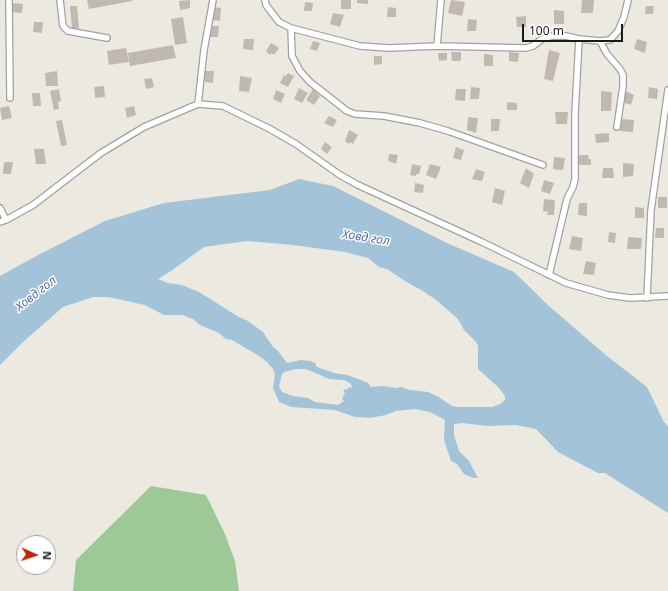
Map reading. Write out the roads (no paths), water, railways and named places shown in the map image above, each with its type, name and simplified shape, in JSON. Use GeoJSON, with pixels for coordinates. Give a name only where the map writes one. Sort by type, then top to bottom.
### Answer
{"type":"FeatureCollection","features":[{"type":"Feature","properties":{"kind":"street"},"geometry":{"type":"LineString","coordinates":[[9,0],[10,98]]}},
{"type":"Feature","properties":{"kind":"street"},"geometry":{"type":"LineString","coordinates":[[60,0],[63,26],[68,31],[107,38]]}},
{"type":"Feature","properties":{"kind":"street"},"geometry":{"type":"LineString","coordinates":[[198,104],[204,50],[213,0]]}},
{"type":"Feature","properties":{"kind":"street"},"geometry":{"type":"LineString","coordinates":[[265,0],[266,5],[279,22],[291,28],[360,46],[389,48],[437,46],[526,48],[533,46],[542,39],[552,36],[610,40],[618,31],[628,0]]}},
{"type":"Feature","properties":{"kind":"street"},"geometry":{"type":"LineString","coordinates":[[437,46],[441,0]]}},
{"type":"Feature","properties":{"kind":"street"},"geometry":{"type":"LineString","coordinates":[[291,28],[292,56],[300,71],[310,82],[347,111],[356,114],[384,116],[420,123],[448,131],[544,165]]}},
{"type":"Feature","properties":{"kind":"street"},"geometry":{"type":"LineString","coordinates":[[549,275],[567,199],[575,179],[574,114],[579,39]]}},
{"type":"Feature","properties":{"kind":"street"},"geometry":{"type":"LineString","coordinates":[[600,40],[607,54],[620,69],[623,75],[623,86],[617,127]]}},
{"type":"Feature","properties":{"kind":"street"},"geometry":{"type":"LineString","coordinates":[[647,298],[651,210],[668,90]]}},
{"type":"Feature","properties":{"kind":"street"},"geometry":{"type":"LineString","coordinates":[[0,208],[3,221],[33,205],[108,149],[144,127],[198,104],[223,106],[270,129],[296,144],[358,186],[482,242],[566,283],[608,295],[630,298],[668,296]]}},
{"type":"Feature","properties":{"kind":"water","name":"Ховд гол"},"geometry":{"type":"Polygon","coordinates":[[[299,179],[333,186],[449,244],[514,272],[549,306],[607,356],[647,387],[664,422],[668,426],[668,513],[605,473],[598,473],[558,452],[536,429],[516,425],[487,426],[462,423],[454,424],[454,435],[459,451],[469,461],[478,478],[473,478],[464,474],[457,464],[451,461],[444,440],[445,420],[430,412],[415,409],[396,411],[386,415],[370,418],[355,417],[335,410],[291,407],[279,402],[273,388],[275,374],[273,369],[259,356],[232,340],[226,339],[219,333],[200,325],[193,319],[182,315],[164,315],[145,305],[108,297],[93,297],[63,307],[24,341],[0,365],[0,276],[105,221],[164,203],[270,190],[299,179]],[[247,241],[204,247],[158,279],[168,283],[182,285],[199,292],[237,316],[248,321],[263,332],[273,347],[287,363],[301,360],[310,361],[315,363],[317,367],[361,380],[368,383],[371,387],[401,387],[410,390],[428,392],[452,406],[492,407],[505,400],[505,396],[498,387],[478,369],[478,346],[464,330],[458,319],[435,299],[387,269],[379,267],[368,258],[345,252],[247,241]],[[296,369],[284,372],[282,374],[279,386],[282,392],[293,396],[308,398],[315,402],[338,405],[344,401],[342,399],[345,389],[347,390],[349,387],[352,388],[351,384],[344,380],[329,379],[306,369],[296,369]]]}}]}
